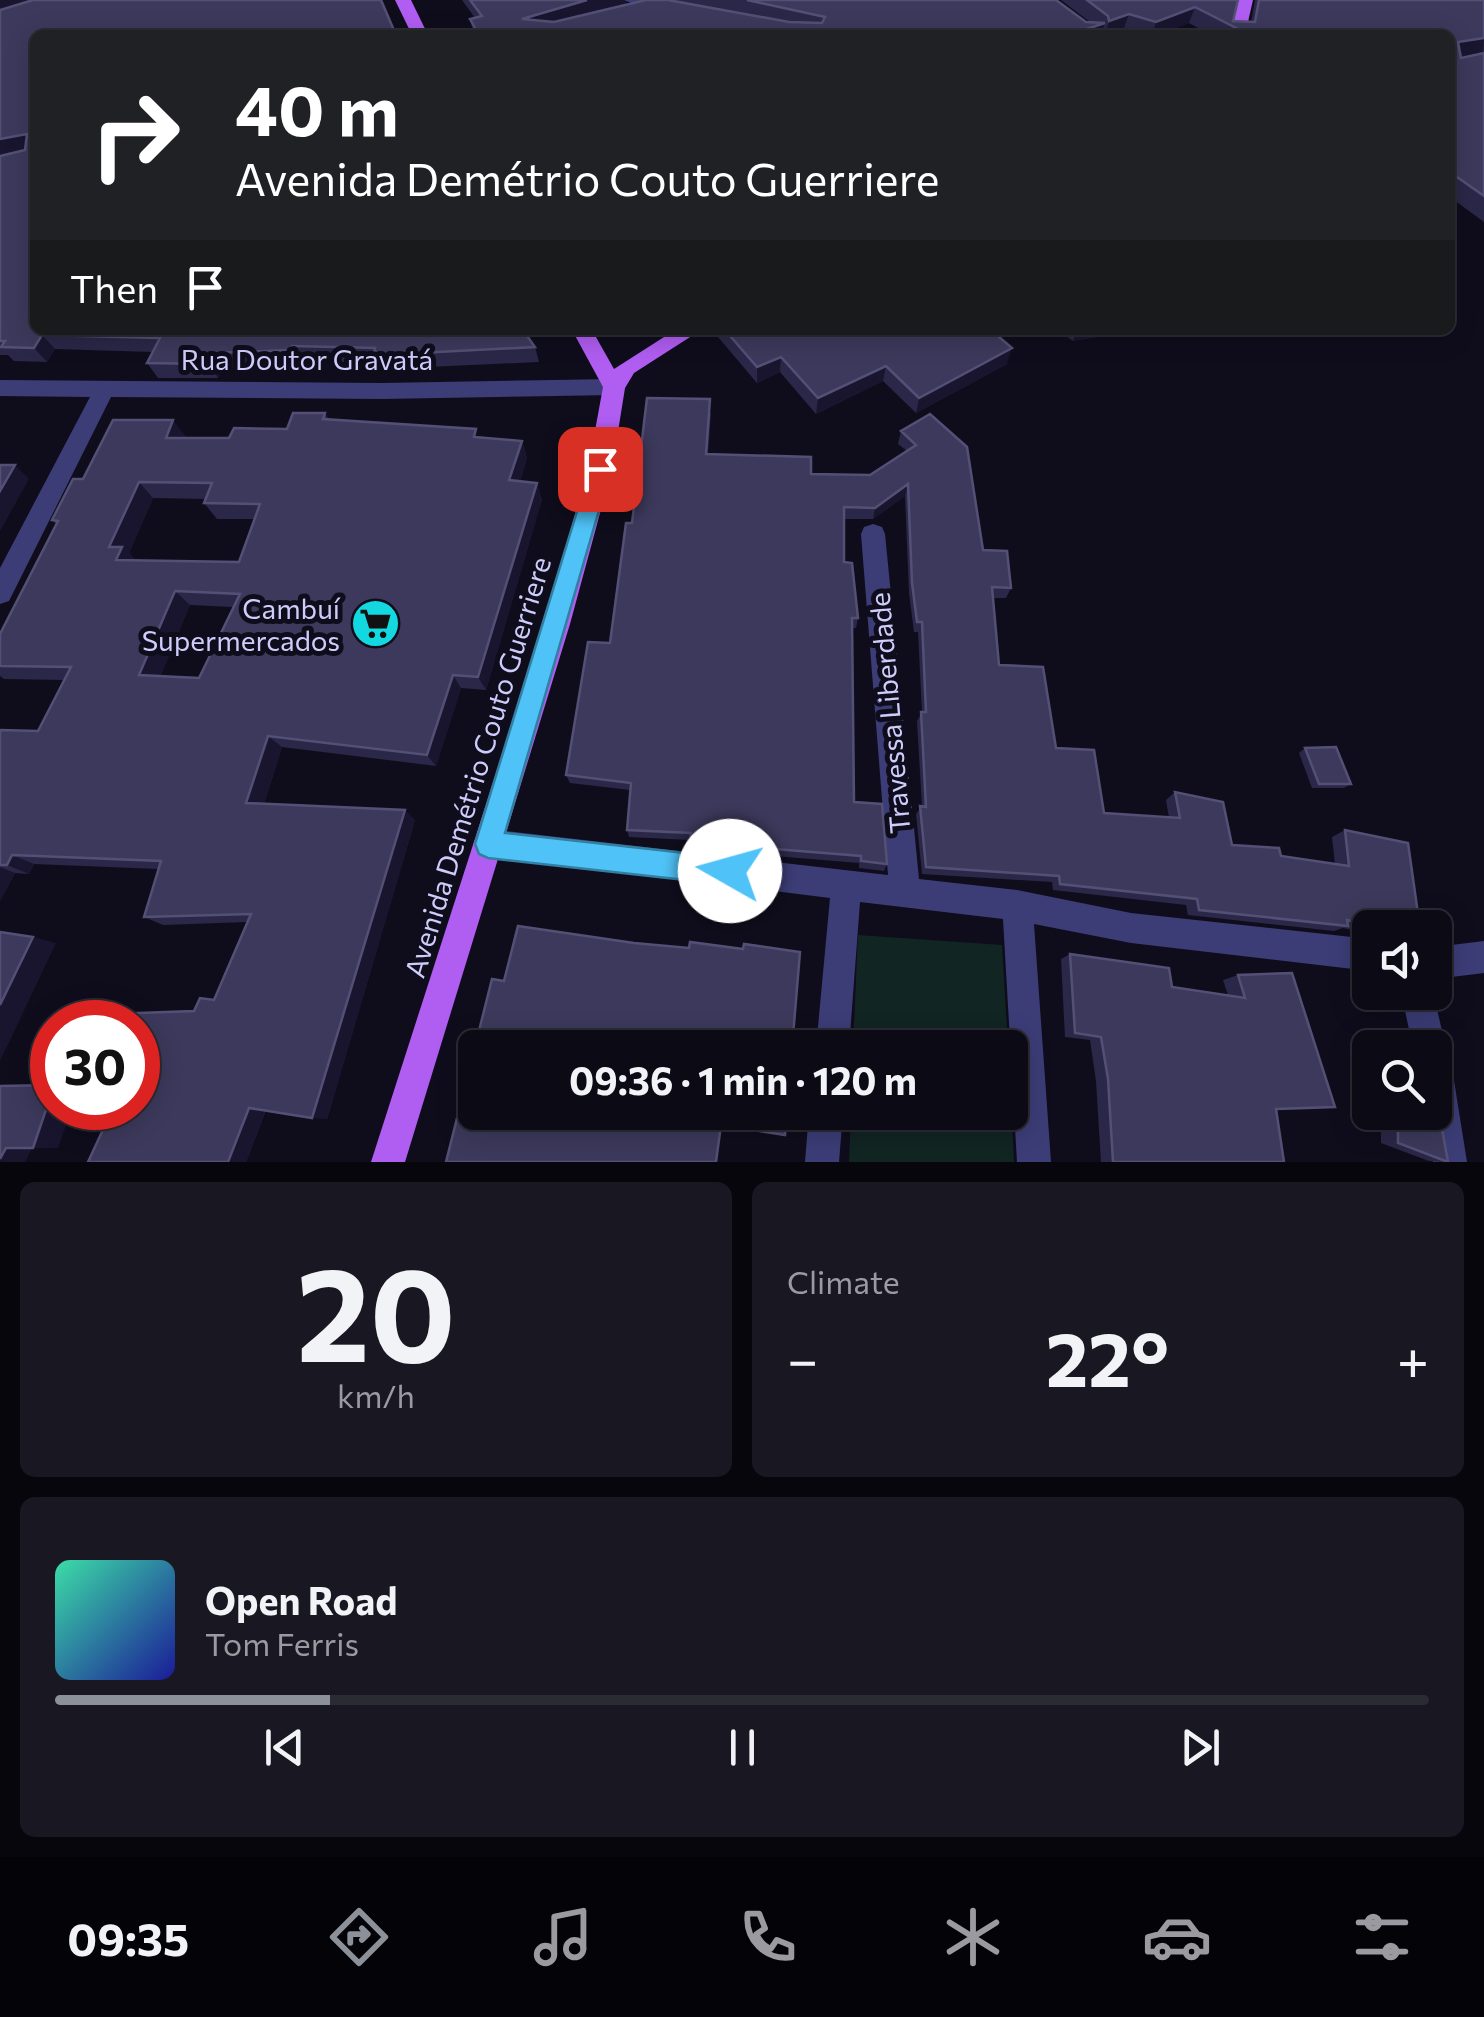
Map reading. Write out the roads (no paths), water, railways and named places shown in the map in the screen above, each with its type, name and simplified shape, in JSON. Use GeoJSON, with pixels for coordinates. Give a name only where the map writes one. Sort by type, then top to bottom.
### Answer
{"type":"FeatureCollection","features":[{"type":"Feature","properties":{"kind":"main road"},"geometry":{"type":"LineString","coordinates":[[403,0],[418,30]]}},
{"type":"Feature","properties":{"kind":"main road"},"geometry":{"type":"LineString","coordinates":[[1238,30],[1245,0]]}},
{"type":"Feature","properties":{"kind":"main road"},"geometry":{"type":"LineString","coordinates":[[585,335],[614,387],[626,368],[682,335]]}},
{"type":"Feature","properties":{"kind":"main road","name":"Avenida Demétrio Couto Guerriere"},"geometry":{"type":"LineString","coordinates":[[388,1162],[600,469],[614,387]]}},
{"type":"Feature","properties":{"kind":"street"},"geometry":{"type":"LineString","coordinates":[[631,0],[687,13]]}},
{"type":"Feature","properties":{"kind":"street"},"geometry":{"type":"LineString","coordinates":[[613,16],[651,6]]}},
{"type":"Feature","properties":{"kind":"street","name":"Rua Doutor Gravatá"},"geometry":{"type":"LineString","coordinates":[[0,388],[382,391],[614,387]]}},
{"type":"Feature","properties":{"kind":"street"},"geometry":{"type":"LineString","coordinates":[[0,593],[105,388]]}},
{"type":"Feature","properties":{"kind":"street","name":"Travessa Liberdade"},"geometry":{"type":"LineString","coordinates":[[873,534],[905,893]]}},
{"type":"Feature","properties":{"kind":"street"},"geometry":{"type":"LineString","coordinates":[[488,844],[1017,905],[1131,928],[1352,954]]}},
{"type":"Feature","properties":{"kind":"street"},"geometry":{"type":"LineString","coordinates":[[834,1030],[846,885]]}},
{"type":"Feature","properties":{"kind":"street"},"geometry":{"type":"LineString","coordinates":[[1017,905],[1034,1162]]}},
{"type":"Feature","properties":{"kind":"street"},"geometry":{"type":"LineString","coordinates":[[1452,961],[1484,956]]}},
{"type":"Feature","properties":{"kind":"street"},"geometry":{"type":"LineString","coordinates":[[822,1162],[825,1130]]}},
{"type":"Feature","properties":{"kind":"street"},"geometry":{"type":"LineString","coordinates":[[1445,1130],[1450,1162]]}},
{"type":"Feature","properties":{"kind":"place","name":"Cambuí Supermercados"},"geometry":{"type":"Point","coordinates":[375,624]}}]}
